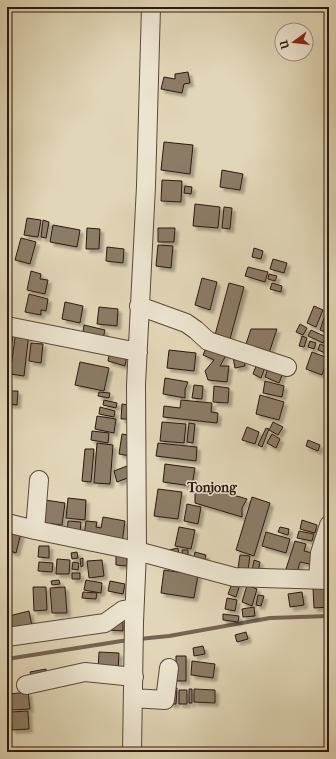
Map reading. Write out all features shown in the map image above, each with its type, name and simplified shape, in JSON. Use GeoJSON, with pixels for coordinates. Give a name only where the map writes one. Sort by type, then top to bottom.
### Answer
{"type":"FeatureCollection","features":[{"type":"Feature","properties":{"kind":"street"},"geometry":{"type":"LineString","coordinates":[[132,752],[134,615],[137,551],[136,385],[146,186],[151,7]]}},
{"type":"Feature","properties":{"kind":"street"},"geometry":{"type":"LineString","coordinates":[[139,306],[186,323],[208,341],[287,367]]}},
{"type":"Feature","properties":{"kind":"street"},"geometry":{"type":"LineString","coordinates":[[7,326],[138,352]]}},
{"type":"Feature","properties":{"kind":"street"},"geometry":{"type":"LineString","coordinates":[[35,530],[39,480]]}},
{"type":"Feature","properties":{"kind":"street"},"geometry":{"type":"LineString","coordinates":[[7,523],[137,551],[234,577],[324,579],[320,553],[329,525]]}},
{"type":"Feature","properties":{"kind":"street"},"geometry":{"type":"LineString","coordinates":[[7,637],[105,623],[123,610],[134,615]]}},
{"type":"Feature","properties":{"kind":"street"},"geometry":{"type":"LineString","coordinates":[[133,698],[165,700],[169,668]]}},
{"type":"Feature","properties":{"kind":"street"},"geometry":{"type":"LineString","coordinates":[[26,685],[85,672],[134,675]]}},
{"type":"Feature","properties":{"kind":"building"},"geometry":{"type":"Polygon","coordinates":[[[188,72],[190,83],[184,84],[182,93],[161,89],[164,77],[175,79],[175,74],[188,72]]]}},
{"type":"Feature","properties":{"kind":"building"},"geometry":{"type":"Polygon","coordinates":[[[164,142],[193,145],[190,174],[161,170],[164,142]]]}},
{"type":"Feature","properties":{"kind":"building"},"geometry":{"type":"Polygon","coordinates":[[[222,170],[243,174],[240,190],[220,187],[222,170]]]}},
{"type":"Feature","properties":{"kind":"building"},"geometry":{"type":"Polygon","coordinates":[[[162,180],[182,181],[181,202],[161,201],[162,180]]]}},
{"type":"Feature","properties":{"kind":"building"},"geometry":{"type":"Polygon","coordinates":[[[185,186],[192,187],[191,194],[184,193],[185,186]]]}},
{"type":"Feature","properties":{"kind":"building"},"geometry":{"type":"Polygon","coordinates":[[[195,204],[220,207],[218,228],[193,226],[195,204]]]}},
{"type":"Feature","properties":{"kind":"building"},"geometry":{"type":"Polygon","coordinates":[[[224,207],[232,208],[230,229],[222,228],[224,207]]]}},
{"type":"Feature","properties":{"kind":"building"},"geometry":{"type":"Polygon","coordinates":[[[27,218],[41,220],[38,237],[24,235],[27,218]]]}},
{"type":"Feature","properties":{"kind":"building"},"geometry":{"type":"Polygon","coordinates":[[[43,220],[49,222],[46,238],[41,237],[43,220]]]}},
{"type":"Feature","properties":{"kind":"building"},"geometry":{"type":"Polygon","coordinates":[[[53,225],[80,230],[77,247],[50,242],[53,225]]]}},
{"type":"Feature","properties":{"kind":"building"},"geometry":{"type":"Polygon","coordinates":[[[87,228],[100,229],[99,249],[86,249],[87,228]]]}},
{"type":"Feature","properties":{"kind":"building"},"geometry":{"type":"Polygon","coordinates":[[[158,228],[175,228],[174,242],[158,242],[158,228]]]}},
{"type":"Feature","properties":{"kind":"building"},"geometry":{"type":"Polygon","coordinates":[[[21,238],[36,242],[30,264],[15,260],[21,238]]]}},
{"type":"Feature","properties":{"kind":"building"},"geometry":{"type":"Polygon","coordinates":[[[158,245],[173,246],[171,268],[156,266],[158,245]]]}},
{"type":"Feature","properties":{"kind":"building"},"geometry":{"type":"Polygon","coordinates":[[[107,247],[124,249],[123,263],[106,261],[107,247]]]}},
{"type":"Feature","properties":{"kind":"building"},"geometry":{"type":"Polygon","coordinates":[[[254,248],[263,251],[261,259],[252,257],[254,248]]]}},
{"type":"Feature","properties":{"kind":"building"},"geometry":{"type":"Polygon","coordinates":[[[273,259],[287,263],[284,273],[270,269],[273,259]]]}},
{"type":"Feature","properties":{"kind":"building"},"geometry":{"type":"Polygon","coordinates":[[[248,267],[268,272],[265,282],[245,276],[248,267]]]}},
{"type":"Feature","properties":{"kind":"building"},"geometry":{"type":"Polygon","coordinates":[[[31,271],[41,274],[40,279],[48,280],[45,294],[27,290],[31,271]]]}},
{"type":"Feature","properties":{"kind":"building"},"geometry":{"type":"Polygon","coordinates":[[[269,274],[277,276],[275,281],[268,279],[269,274]]]}},
{"type":"Feature","properties":{"kind":"building"},"geometry":{"type":"Polygon","coordinates":[[[202,278],[217,282],[210,310],[195,305],[202,278]]]}},
{"type":"Feature","properties":{"kind":"building"},"geometry":{"type":"Polygon","coordinates":[[[229,283],[244,287],[230,339],[215,335],[229,283]]]}},
{"type":"Feature","properties":{"kind":"building"},"geometry":{"type":"Polygon","coordinates":[[[272,283],[282,286],[281,292],[270,289],[272,283]]]}},
{"type":"Feature","properties":{"kind":"building"},"geometry":{"type":"Polygon","coordinates":[[[29,294],[48,299],[46,311],[41,310],[41,315],[25,312],[29,294]]]}},
{"type":"Feature","properties":{"kind":"building"},"geometry":{"type":"Polygon","coordinates":[[[65,302],[83,306],[80,323],[62,319],[65,302]]]}},
{"type":"Feature","properties":{"kind":"building"},"geometry":{"type":"Polygon","coordinates":[[[314,306],[323,310],[316,327],[307,323],[314,306]]]}},
{"type":"Feature","properties":{"kind":"building"},"geometry":{"type":"Polygon","coordinates":[[[99,307],[118,309],[117,326],[97,324],[99,307]]]}},
{"type":"Feature","properties":{"kind":"building"},"geometry":{"type":"Polygon","coordinates":[[[326,312],[329,313],[329,334],[320,330],[326,312]]]}},
{"type":"Feature","properties":{"kind":"building"},"geometry":{"type":"Polygon","coordinates":[[[300,324],[307,328],[303,335],[296,332],[300,324]]]}},
{"type":"Feature","properties":{"kind":"building"},"geometry":{"type":"Polygon","coordinates":[[[84,325],[105,330],[102,343],[82,338],[84,325]]]}},
{"type":"Feature","properties":{"kind":"building"},"geometry":{"type":"Polygon","coordinates":[[[251,329],[277,329],[268,356],[245,347],[251,329]]]}},
{"type":"Feature","properties":{"kind":"building"},"geometry":{"type":"Polygon","coordinates":[[[311,330],[326,337],[323,343],[308,336],[311,330]]]}},
{"type":"Feature","properties":{"kind":"building"},"geometry":{"type":"Polygon","coordinates":[[[16,331],[29,333],[24,376],[10,374],[16,331]]]}},
{"type":"Feature","properties":{"kind":"building"},"geometry":{"type":"Polygon","coordinates":[[[7,333],[13,334],[9,365],[7,364],[7,333]]]}},
{"type":"Feature","properties":{"kind":"building"},"geometry":{"type":"Polygon","coordinates":[[[302,336],[307,338],[304,347],[299,346],[302,336]]]}},
{"type":"Feature","properties":{"kind":"building"},"geometry":{"type":"Polygon","coordinates":[[[310,341],[316,343],[314,349],[308,347],[310,341]]]}},
{"type":"Feature","properties":{"kind":"building"},"geometry":{"type":"Polygon","coordinates":[[[31,343],[43,344],[41,363],[29,361],[31,343]]]}},
{"type":"Feature","properties":{"kind":"building"},"geometry":{"type":"Polygon","coordinates":[[[320,344],[327,347],[325,353],[318,350],[320,344]]]}},
{"type":"Feature","properties":{"kind":"building"},"geometry":{"type":"Polygon","coordinates":[[[207,346],[228,352],[220,366],[229,366],[227,382],[208,380],[205,371],[214,360],[203,355],[207,346]]]}},
{"type":"Feature","properties":{"kind":"building"},"geometry":{"type":"Polygon","coordinates":[[[169,350],[196,353],[194,371],[167,368],[169,350]]]}},
{"type":"Feature","properties":{"kind":"building"},"geometry":{"type":"Polygon","coordinates":[[[110,351],[127,355],[125,366],[108,361],[110,351]]]}},
{"type":"Feature","properties":{"kind":"building"},"geometry":{"type":"Polygon","coordinates":[[[312,352],[328,358],[322,375],[306,369],[312,352]]]}},
{"type":"Feature","properties":{"kind":"building"},"geometry":{"type":"Polygon","coordinates":[[[243,355],[245,366],[235,368],[233,357],[243,355]]]}},
{"type":"Feature","properties":{"kind":"building"},"geometry":{"type":"Polygon","coordinates":[[[258,361],[266,365],[261,378],[253,374],[258,361]]]}},
{"type":"Feature","properties":{"kind":"building"},"geometry":{"type":"Polygon","coordinates":[[[80,362],[109,368],[104,391],[75,385],[80,362]]]}},
{"type":"Feature","properties":{"kind":"building"},"geometry":{"type":"Polygon","coordinates":[[[270,363],[285,368],[279,383],[265,377],[270,363]]]}},
{"type":"Feature","properties":{"kind":"building"},"geometry":{"type":"Polygon","coordinates":[[[165,378],[188,382],[185,390],[185,398],[163,394],[165,378]]]}},
{"type":"Feature","properties":{"kind":"building"},"geometry":{"type":"Polygon","coordinates":[[[265,381],[284,386],[282,397],[263,393],[265,381]]]}},
{"type":"Feature","properties":{"kind":"building"},"geometry":{"type":"Polygon","coordinates":[[[194,385],[203,386],[202,399],[192,398],[194,385]]]}},
{"type":"Feature","properties":{"kind":"building"},"geometry":{"type":"Polygon","coordinates":[[[214,386],[229,388],[228,403],[213,402],[214,386]]]}},
{"type":"Feature","properties":{"kind":"building"},"geometry":{"type":"Polygon","coordinates":[[[7,391],[18,391],[17,405],[7,404],[7,391]]]}},
{"type":"Feature","properties":{"kind":"building"},"geometry":{"type":"Polygon","coordinates":[[[99,392],[110,393],[109,398],[98,396],[99,392]]]}},
{"type":"Feature","properties":{"kind":"building"},"geometry":{"type":"Polygon","coordinates":[[[260,395],[284,402],[279,420],[256,414],[260,395]]]}},
{"type":"Feature","properties":{"kind":"building"},"geometry":{"type":"Polygon","coordinates":[[[104,400],[117,403],[116,408],[103,405],[104,400]]]}},
{"type":"Feature","properties":{"kind":"building"},"geometry":{"type":"Polygon","coordinates":[[[181,400],[212,403],[211,412],[218,413],[217,423],[163,417],[164,406],[180,408],[181,400]]]}},
{"type":"Feature","properties":{"kind":"building"},"geometry":{"type":"Polygon","coordinates":[[[122,404],[128,405],[127,419],[121,419],[122,404]]]}},
{"type":"Feature","properties":{"kind":"building"},"geometry":{"type":"Polygon","coordinates":[[[100,407],[115,411],[114,417],[99,414],[100,407]]]}},
{"type":"Feature","properties":{"kind":"building"},"geometry":{"type":"Polygon","coordinates":[[[97,416],[116,419],[114,433],[95,429],[97,416]]]}},
{"type":"Feature","properties":{"kind":"building"},"geometry":{"type":"Polygon","coordinates":[[[162,422],[186,424],[184,443],[160,441],[162,422]]]}},
{"type":"Feature","properties":{"kind":"building"},"geometry":{"type":"Polygon","coordinates":[[[273,422],[283,427],[278,435],[269,430],[273,422]]]}},
{"type":"Feature","properties":{"kind":"building"},"geometry":{"type":"Polygon","coordinates":[[[189,423],[195,424],[193,443],[187,442],[189,423]]]}},
{"type":"Feature","properties":{"kind":"building"},"geometry":{"type":"Polygon","coordinates":[[[247,427],[259,432],[255,444],[242,440],[247,427]]]}},
{"type":"Feature","properties":{"kind":"building"},"geometry":{"type":"Polygon","coordinates":[[[266,428],[269,429],[262,447],[258,445],[266,428]]]}},
{"type":"Feature","properties":{"kind":"building"},"geometry":{"type":"Polygon","coordinates":[[[92,431],[109,433],[108,443],[91,440],[92,431]]]}},
{"type":"Feature","properties":{"kind":"building"},"geometry":{"type":"Polygon","coordinates":[[[122,434],[133,436],[130,456],[119,454],[122,434]]]}},
{"type":"Feature","properties":{"kind":"building"},"geometry":{"type":"Polygon","coordinates":[[[272,434],[280,439],[276,448],[267,443],[272,434]]]}},
{"type":"Feature","properties":{"kind":"building"},"geometry":{"type":"Polygon","coordinates":[[[308,440],[320,445],[318,451],[306,446],[308,440]]]}},
{"type":"Feature","properties":{"kind":"building"},"geometry":{"type":"Polygon","coordinates":[[[97,443],[113,445],[110,484],[94,483],[97,443]]]}},
{"type":"Feature","properties":{"kind":"building"},"geometry":{"type":"Polygon","coordinates":[[[158,443],[197,447],[196,461],[156,456],[158,443]]]}},
{"type":"Feature","properties":{"kind":"building"},"geometry":{"type":"Polygon","coordinates":[[[85,449],[94,449],[91,482],[82,481],[85,449]]]}},
{"type":"Feature","properties":{"kind":"building"},"geometry":{"type":"Polygon","coordinates":[[[165,464],[195,468],[192,486],[163,482],[165,464]]]}},
{"type":"Feature","properties":{"kind":"building"},"geometry":{"type":"Polygon","coordinates":[[[127,466],[130,477],[117,482],[114,471],[127,466]]]}},
{"type":"Feature","properties":{"kind":"building"},"geometry":{"type":"Polygon","coordinates":[[[200,485],[247,499],[242,508],[242,517],[195,503],[195,493],[200,485]]]}},
{"type":"Feature","properties":{"kind":"building"},"geometry":{"type":"Polygon","coordinates":[[[158,489],[182,492],[178,519],[154,516],[158,489]]]}},
{"type":"Feature","properties":{"kind":"building"},"geometry":{"type":"Polygon","coordinates":[[[252,497],[270,503],[254,556],[236,550],[252,497]]]}},
{"type":"Feature","properties":{"kind":"building"},"geometry":{"type":"Polygon","coordinates":[[[68,498],[86,500],[85,520],[66,518],[68,498]]]}},
{"type":"Feature","properties":{"kind":"building"},"geometry":{"type":"Polygon","coordinates":[[[45,500],[65,503],[62,525],[43,523],[45,500]]]}},
{"type":"Feature","properties":{"kind":"building"},"geometry":{"type":"Polygon","coordinates":[[[187,504],[201,507],[198,524],[184,521],[187,504]]]}},
{"type":"Feature","properties":{"kind":"building"},"geometry":{"type":"Polygon","coordinates":[[[103,517],[125,521],[122,543],[84,536],[86,521],[97,522],[96,527],[101,528],[103,517]]]}},
{"type":"Feature","properties":{"kind":"building"},"geometry":{"type":"Polygon","coordinates":[[[302,520],[317,525],[315,533],[300,529],[302,520]]]}},
{"type":"Feature","properties":{"kind":"building"},"geometry":{"type":"Polygon","coordinates":[[[68,521],[81,522],[80,532],[67,531],[68,521]]]}},
{"type":"Feature","properties":{"kind":"building"},"geometry":{"type":"Polygon","coordinates":[[[179,527],[195,530],[191,549],[175,546],[179,527]]]}},
{"type":"Feature","properties":{"kind":"building"},"geometry":{"type":"Polygon","coordinates":[[[280,527],[289,529],[288,535],[278,532],[280,527]]]}},
{"type":"Feature","properties":{"kind":"building"},"geometry":{"type":"Polygon","coordinates":[[[7,530],[21,533],[16,553],[7,550],[7,530]]]}},
{"type":"Feature","properties":{"kind":"building"},"geometry":{"type":"Polygon","coordinates":[[[299,531],[314,534],[312,541],[297,538],[299,531]]]}},
{"type":"Feature","properties":{"kind":"building"},"geometry":{"type":"Polygon","coordinates":[[[266,532],[290,539],[286,553],[262,546],[266,532]]]}},
{"type":"Feature","properties":{"kind":"building"},"geometry":{"type":"Polygon","coordinates":[[[295,541],[306,544],[304,551],[317,554],[314,565],[300,562],[297,573],[286,569],[295,541]]]}},
{"type":"Feature","properties":{"kind":"building"},"geometry":{"type":"Polygon","coordinates":[[[39,546],[49,546],[49,558],[38,557],[39,546]]]}},
{"type":"Feature","properties":{"kind":"building"},"geometry":{"type":"Polygon","coordinates":[[[178,548],[179,556],[170,558],[169,550],[178,548]]]}},
{"type":"Feature","properties":{"kind":"building"},"geometry":{"type":"Polygon","coordinates":[[[182,550],[188,550],[188,557],[183,557],[182,550]]]}},
{"type":"Feature","properties":{"kind":"building"},"geometry":{"type":"Polygon","coordinates":[[[77,552],[78,558],[72,559],[71,553],[77,552]]]}},
{"type":"Feature","properties":{"kind":"building"},"geometry":{"type":"Polygon","coordinates":[[[195,552],[206,555],[204,563],[193,560],[195,552]]]}},
{"type":"Feature","properties":{"kind":"building"},"geometry":{"type":"Polygon","coordinates":[[[116,555],[127,556],[127,566],[116,565],[116,555]]]}},
{"type":"Feature","properties":{"kind":"building"},"geometry":{"type":"Polygon","coordinates":[[[240,555],[250,556],[248,570],[238,568],[240,555]]]}},
{"type":"Feature","properties":{"kind":"building"},"geometry":{"type":"Polygon","coordinates":[[[83,558],[83,566],[81,567],[80,559],[83,558]]]}},
{"type":"Feature","properties":{"kind":"building"},"geometry":{"type":"Polygon","coordinates":[[[57,559],[70,560],[69,574],[56,574],[57,559]]]}},
{"type":"Feature","properties":{"kind":"building"},"geometry":{"type":"Polygon","coordinates":[[[102,560],[104,576],[89,578],[87,561],[102,560]]]}},
{"type":"Feature","properties":{"kind":"building"},"geometry":{"type":"Polygon","coordinates":[[[254,560],[260,562],[258,572],[252,571],[254,560]]]}},
{"type":"Feature","properties":{"kind":"building"},"geometry":{"type":"Polygon","coordinates":[[[39,562],[53,563],[52,572],[38,571],[39,562]]]}},
{"type":"Feature","properties":{"kind":"building"},"geometry":{"type":"Polygon","coordinates":[[[73,562],[79,563],[78,570],[72,569],[73,562]]]}},
{"type":"Feature","properties":{"kind":"building"},"geometry":{"type":"Polygon","coordinates":[[[164,570],[198,575],[194,598],[161,593],[164,570]]]}},
{"type":"Feature","properties":{"kind":"building"},"geometry":{"type":"Polygon","coordinates":[[[72,573],[80,573],[80,579],[72,579],[72,573]]]}},
{"type":"Feature","properties":{"kind":"building"},"geometry":{"type":"Polygon","coordinates":[[[59,580],[60,584],[52,585],[51,581],[59,580]]]}},
{"type":"Feature","properties":{"kind":"building"},"geometry":{"type":"Polygon","coordinates":[[[86,580],[102,583],[101,593],[84,590],[86,580]]]}},
{"type":"Feature","properties":{"kind":"building"},"geometry":{"type":"Polygon","coordinates":[[[110,581],[125,584],[123,594],[108,591],[110,581]]]}},
{"type":"Feature","properties":{"kind":"building"},"geometry":{"type":"Polygon","coordinates":[[[233,581],[240,584],[236,597],[228,594],[233,581]]]}},
{"type":"Feature","properties":{"kind":"building"},"geometry":{"type":"Polygon","coordinates":[[[247,585],[257,589],[252,606],[242,602],[247,585]]]}},
{"type":"Feature","properties":{"kind":"building"},"geometry":{"type":"Polygon","coordinates":[[[33,587],[46,587],[47,610],[34,611],[33,587]]]}},
{"type":"Feature","properties":{"kind":"building"},"geometry":{"type":"Polygon","coordinates":[[[65,587],[67,613],[52,613],[50,588],[65,587]]]}},
{"type":"Feature","properties":{"kind":"building"},"geometry":{"type":"Polygon","coordinates":[[[329,587],[329,607],[314,608],[313,588],[329,587]]]}},
{"type":"Feature","properties":{"kind":"building"},"geometry":{"type":"Polygon","coordinates":[[[83,592],[97,593],[96,599],[82,598],[83,592]]]}},
{"type":"Feature","properties":{"kind":"building"},"geometry":{"type":"Polygon","coordinates":[[[302,592],[304,605],[290,607],[288,594],[302,592]]]}},
{"type":"Feature","properties":{"kind":"building"},"geometry":{"type":"Polygon","coordinates":[[[258,595],[264,596],[261,606],[256,605],[258,595]]]}},
{"type":"Feature","properties":{"kind":"building"},"geometry":{"type":"Polygon","coordinates":[[[227,598],[237,600],[235,611],[225,609],[227,598]]]}},
{"type":"Feature","properties":{"kind":"building"},"geometry":{"type":"Polygon","coordinates":[[[254,607],[255,616],[243,617],[242,609],[254,607]]]}},
{"type":"Feature","properties":{"kind":"building"},"geometry":{"type":"Polygon","coordinates":[[[29,611],[32,626],[12,630],[9,616],[29,611]]]}},
{"type":"Feature","properties":{"kind":"building"},"geometry":{"type":"Polygon","coordinates":[[[223,614],[239,616],[238,622],[223,620],[223,614]]]}},
{"type":"Feature","properties":{"kind":"building"},"geometry":{"type":"Polygon","coordinates":[[[109,621],[123,622],[123,631],[109,630],[109,621]]]}},
{"type":"Feature","properties":{"kind":"building"},"geometry":{"type":"Polygon","coordinates":[[[246,632],[248,639],[237,642],[235,635],[246,632]]]}},
{"type":"Feature","properties":{"kind":"building"},"geometry":{"type":"Polygon","coordinates":[[[203,646],[205,654],[194,656],[193,648],[203,646]]]}},
{"type":"Feature","properties":{"kind":"building"},"geometry":{"type":"Polygon","coordinates":[[[99,652],[119,653],[118,671],[98,670],[99,652]]]}},
{"type":"Feature","properties":{"kind":"building"},"geometry":{"type":"Polygon","coordinates":[[[176,656],[186,656],[186,681],[176,681],[176,656]]]}},
{"type":"Feature","properties":{"kind":"building"},"geometry":{"type":"Polygon","coordinates":[[[192,661],[215,664],[213,678],[191,675],[192,661]]]}},
{"type":"Feature","properties":{"kind":"building"},"geometry":{"type":"Polygon","coordinates":[[[46,669],[47,676],[32,679],[30,672],[46,669]]]}},
{"type":"Feature","properties":{"kind":"building"},"geometry":{"type":"Polygon","coordinates":[[[171,688],[177,688],[176,704],[170,704],[171,688]]]}},
{"type":"Feature","properties":{"kind":"building"},"geometry":{"type":"Polygon","coordinates":[[[189,689],[192,689],[192,703],[189,703],[189,689]]]}},
{"type":"Feature","properties":{"kind":"building"},"geometry":{"type":"Polygon","coordinates":[[[194,689],[215,690],[215,703],[194,702],[194,689]]]}},
{"type":"Feature","properties":{"kind":"building"},"geometry":{"type":"Polygon","coordinates":[[[179,690],[187,690],[187,704],[179,704],[179,690]]]}},
{"type":"Feature","properties":{"kind":"building"},"geometry":{"type":"Polygon","coordinates":[[[28,692],[30,709],[12,710],[10,694],[28,692]]]}},
{"type":"Feature","properties":{"kind":"building"},"geometry":{"type":"Polygon","coordinates":[[[28,711],[29,729],[12,730],[11,712],[28,711]]]}},
{"type":"Feature","properties":{"kind":"waterway"},"geometry":{"type":"LineString","coordinates":[[139,639],[169,636],[270,618],[329,616]]}},
{"type":"Feature","properties":{"kind":"waterway"},"geometry":{"type":"LineString","coordinates":[[7,659],[128,640]]}},
{"type":"Feature","properties":{"kind":"district","name":"Tonjong"},"geometry":{"type":"Point","coordinates":[212,487]}}]}
